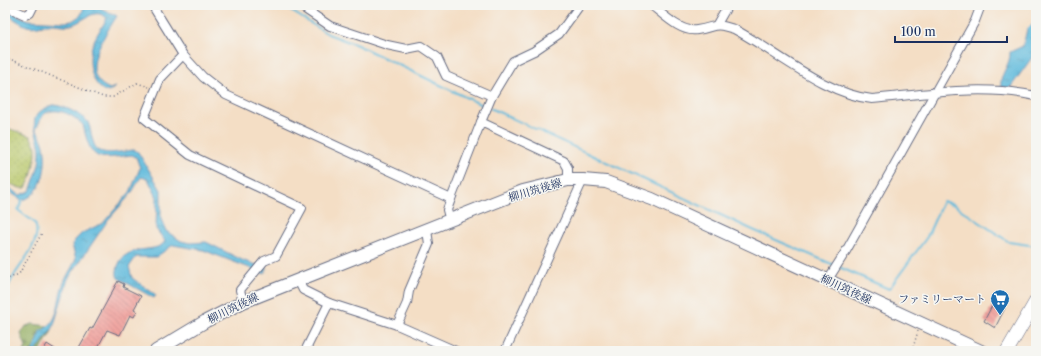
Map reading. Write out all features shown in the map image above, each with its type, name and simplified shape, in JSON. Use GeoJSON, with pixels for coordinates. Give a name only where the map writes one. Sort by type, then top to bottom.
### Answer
{"type":"FeatureCollection","features":[{"type":"Feature","properties":{"kind":"main road","name":"柳川筑後線"},"geometry":{"type":"LineString","coordinates":[[156,351],[206,321],[260,294],[450,221],[523,191],[568,180],[606,182],[652,199],[981,351]]}},
{"type":"Feature","properties":{"kind":"main road"},"geometry":{"type":"LineString","coordinates":[[1007,351],[1036,301]]}},
{"type":"Feature","properties":{"kind":"street"},"geometry":{"type":"LineString","coordinates":[[5,6],[25,15],[30,13],[34,5]]}},
{"type":"Feature","properties":{"kind":"street"},"geometry":{"type":"LineString","coordinates":[[152,5],[183,55],[202,77],[226,95],[451,199]]}},
{"type":"Feature","properties":{"kind":"street"},"geometry":{"type":"LineString","coordinates":[[299,5],[330,26],[387,45],[406,49],[421,46],[437,57],[446,76],[492,96]]}},
{"type":"Feature","properties":{"kind":"street"},"geometry":{"type":"LineString","coordinates":[[450,221],[447,210],[481,122],[492,96],[513,60],[534,51],[559,34],[580,5]]}},
{"type":"Feature","properties":{"kind":"street"},"geometry":{"type":"LineString","coordinates":[[651,5],[683,28],[696,31],[717,24],[746,35],[825,83],[858,97],[872,99],[934,93],[993,91],[1014,92],[1036,96]]}},
{"type":"Feature","properties":{"kind":"street"},"geometry":{"type":"LineString","coordinates":[[717,24],[728,5]]}},
{"type":"Feature","properties":{"kind":"street"},"geometry":{"type":"LineString","coordinates":[[827,281],[846,251],[975,21],[981,5]]}},
{"type":"Feature","properties":{"kind":"street"},"geometry":{"type":"LineString","coordinates":[[183,55],[160,79],[154,89],[144,118],[190,155],[302,208],[276,256],[264,261],[240,290],[243,302]]}},
{"type":"Feature","properties":{"kind":"street"},"geometry":{"type":"LineString","coordinates":[[481,122],[564,161],[568,168],[568,180]]}},
{"type":"Feature","properties":{"kind":"street"},"geometry":{"type":"LineString","coordinates":[[505,351],[583,180]]}},
{"type":"Feature","properties":{"kind":"street"},"geometry":{"type":"LineString","coordinates":[[396,325],[407,303],[409,291],[429,244],[427,230]]}},
{"type":"Feature","properties":{"kind":"street"},"geometry":{"type":"LineString","coordinates":[[298,280],[303,290],[329,303],[396,325],[456,351]]}},
{"type":"Feature","properties":{"kind":"street"},"geometry":{"type":"LineString","coordinates":[[305,351],[329,303]]}},
{"type":"Feature","properties":{"kind":"path"},"geometry":{"type":"LineString","coordinates":[[5,62],[10,60],[103,97],[113,97],[137,83],[154,89]]}},
{"type":"Feature","properties":{"kind":"path"},"geometry":{"type":"LineString","coordinates":[[5,280],[19,274],[42,233]]}},
{"type":"Feature","properties":{"kind":"path"},"geometry":{"type":"LineString","coordinates":[[912,351],[920,324]]}},
{"type":"Feature","properties":{"kind":"green space"},"geometry":{"type":"Polygon","coordinates":[[[10,129],[30,136],[36,147],[36,155],[31,177],[26,188],[20,188],[5,182],[5,131],[10,129]]]}},
{"type":"Feature","properties":{"kind":"green space"},"geometry":{"type":"Polygon","coordinates":[[[32,324],[49,326],[52,331],[40,351],[24,351],[26,347],[21,334],[26,326],[32,324]]]}},
{"type":"Feature","properties":{"kind":"water"},"geometry":{"type":"Polygon","coordinates":[[[85,5],[94,5],[117,16],[106,33],[96,54],[94,65],[95,74],[100,83],[110,89],[115,87],[109,92],[103,90],[95,81],[92,76],[90,62],[93,43],[107,18],[102,15],[93,14],[75,24],[51,24],[32,27],[18,22],[5,13],[5,9],[28,20],[64,22],[72,21],[81,15],[85,5]]]}},
{"type":"Feature","properties":{"kind":"water"},"geometry":{"type":"Polygon","coordinates":[[[1036,7],[1036,49],[1031,59],[1010,88],[1001,87],[1002,78],[1009,61],[1010,52],[1023,46],[1027,29],[1035,21],[1036,7]]]}},
{"type":"Feature","properties":{"kind":"water"},"geometry":{"type":"Polygon","coordinates":[[[53,105],[72,111],[88,122],[94,144],[97,149],[112,153],[135,150],[138,152],[161,190],[161,219],[166,231],[181,241],[190,243],[206,242],[244,261],[267,268],[265,274],[203,250],[173,245],[156,257],[136,257],[129,267],[132,278],[156,295],[154,298],[118,278],[118,266],[122,259],[128,254],[135,251],[156,247],[165,241],[156,229],[157,197],[148,179],[141,177],[131,194],[108,220],[68,279],[53,328],[36,351],[32,351],[38,340],[40,331],[47,327],[55,317],[63,285],[76,259],[72,245],[82,233],[103,223],[130,192],[140,168],[136,157],[132,155],[110,157],[97,156],[89,146],[83,125],[64,112],[53,111],[43,115],[36,129],[43,142],[45,153],[44,170],[39,186],[29,197],[22,200],[5,189],[5,186],[20,195],[30,191],[40,159],[34,126],[35,120],[37,114],[43,109],[53,105]]]}},
{"type":"Feature","properties":{"kind":"building"},"geometry":{"type":"Polygon","coordinates":[[[118,281],[124,284],[123,287],[141,296],[134,309],[137,311],[134,317],[130,315],[120,335],[107,330],[96,351],[77,351],[90,328],[92,329],[118,281]]]}},
{"type":"Feature","properties":{"kind":"building"},"geometry":{"type":"Polygon","coordinates":[[[994,302],[1005,308],[995,328],[984,321],[994,302]]]}},
{"type":"Feature","properties":{"kind":"building"},"geometry":{"type":"Polygon","coordinates":[[[47,344],[58,351],[43,351],[47,344]]]}},
{"type":"Feature","properties":{"kind":"waterway"},"geometry":{"type":"LineString","coordinates":[[277,5],[288,9],[328,34],[357,45],[486,107]]}},
{"type":"Feature","properties":{"kind":"waterway"},"geometry":{"type":"LineString","coordinates":[[490,108],[753,230],[834,265]]}},
{"type":"Feature","properties":{"kind":"waterway"},"geometry":{"type":"LineString","coordinates":[[5,294],[14,276],[31,250],[36,236],[35,223],[18,210],[22,200]]}},
{"type":"Feature","properties":{"kind":"waterway"},"geometry":{"type":"LineString","coordinates":[[839,267],[889,289],[927,237],[943,201],[954,205],[1009,242],[1036,246]]}},
{"type":"Feature","properties":{"kind":"place","name":"ファミリーマート"},"geometry":{"type":"Point","coordinates":[1000,316]}}]}
